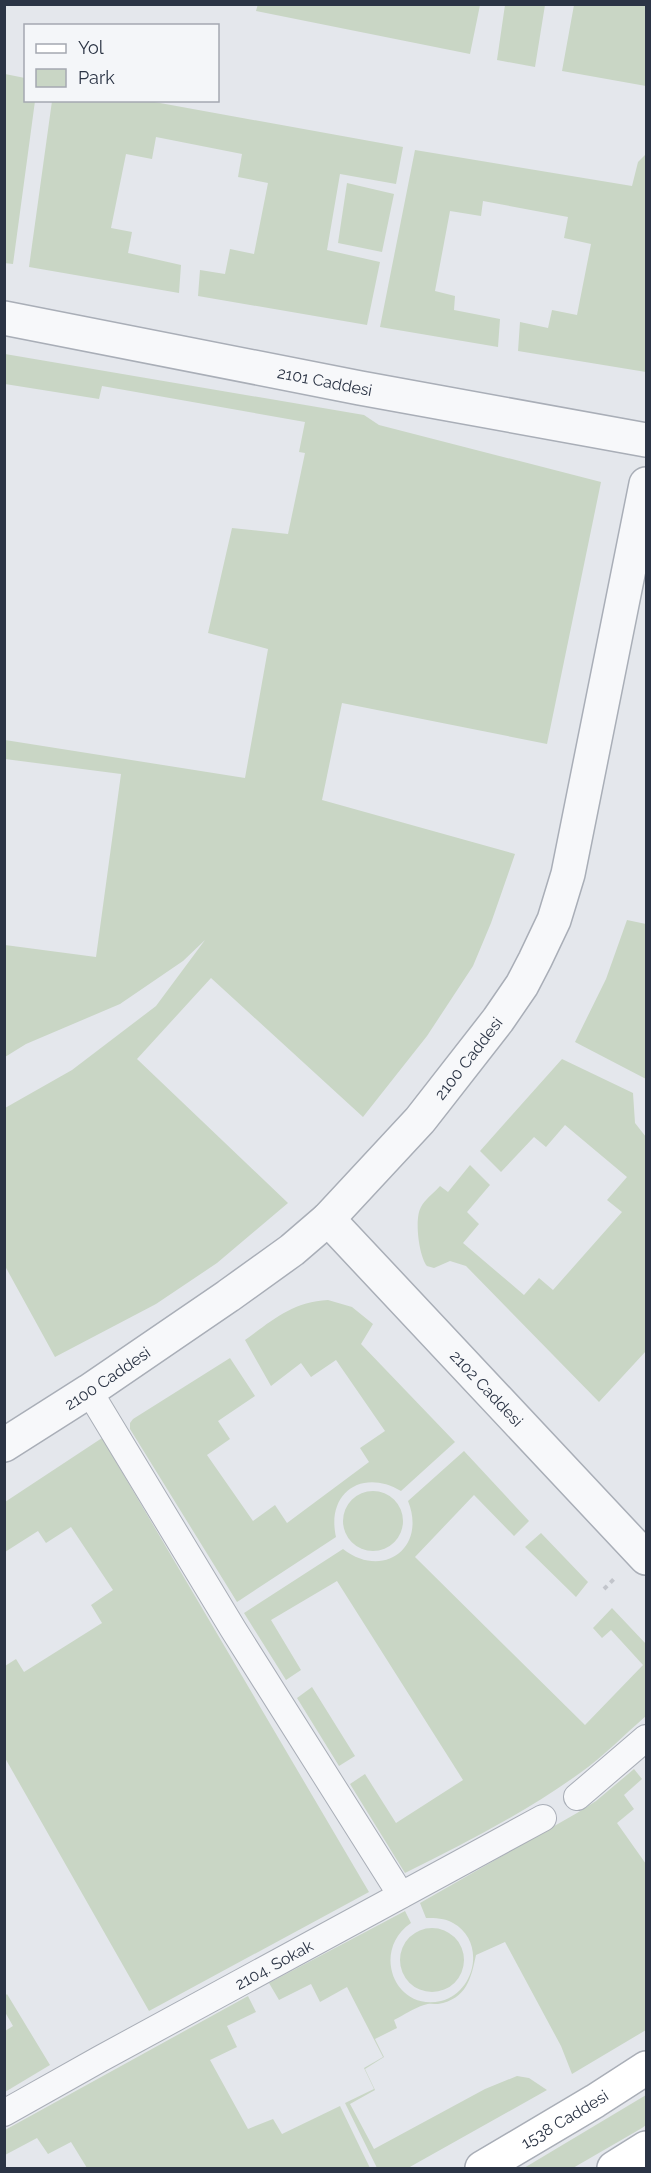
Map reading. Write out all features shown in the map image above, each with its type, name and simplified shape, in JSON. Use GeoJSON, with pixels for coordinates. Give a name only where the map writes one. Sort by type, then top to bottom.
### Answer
{"type":"FeatureCollection","features":[{"type":"Feature","properties":{"kind":"main road","name":"1538 Caddesi"},"geometry":{"type":"LineString","coordinates":[[482,2169],[646,2068]]}},
{"type":"Feature","properties":{"kind":"main road"},"geometry":{"type":"LineString","coordinates":[[614,2169],[646,2148]]}},
{"type":"Feature","properties":{"kind":"street","name":"2101 Caddesi"},"geometry":{"type":"LineString","coordinates":[[4,318],[360,388],[646,440]]}},
{"type":"Feature","properties":{"kind":"street","name":"2100 Caddesi"},"geometry":{"type":"LineString","coordinates":[[4,1445],[89,1391],[292,1250],[328,1219],[420,1120],[498,1020],[526,976],[554,920],[571,863],[646,484]]}},
{"type":"Feature","properties":{"kind":"street","name":"2102 Caddesi"},"geometry":{"type":"LineString","coordinates":[[328,1219],[646,1558]]}},
{"type":"Feature","properties":{"kind":"street"},"geometry":{"type":"LineString","coordinates":[[89,1391],[233,1629],[401,1895]]}},
{"type":"Feature","properties":{"kind":"street"},"geometry":{"type":"LineString","coordinates":[[577,1797],[646,1738]]}},
{"type":"Feature","properties":{"kind":"street","name":"2104. Sokak"},"geometry":{"type":"LineString","coordinates":[[4,2113],[543,1818]]}},
{"type":"Feature","properties":{"kind":"green space"},"geometry":{"type":"Polygon","coordinates":[[[258,4],[480,5],[470,54],[256,11],[258,4]]]}},
{"type":"Feature","properties":{"kind":"green space"},"geometry":{"type":"Polygon","coordinates":[[[505,5],[545,5],[535,67],[497,60],[505,5]]]}},
{"type":"Feature","properties":{"kind":"green space"},"geometry":{"type":"Polygon","coordinates":[[[574,5],[646,5],[646,86],[562,71],[574,5]]]}},
{"type":"Feature","properties":{"kind":"green space"},"geometry":{"type":"Polygon","coordinates":[[[5,74],[24,78],[24,102],[35,102],[13,264],[4,263],[5,74]]]}},
{"type":"Feature","properties":{"kind":"green space"},"geometry":{"type":"Polygon","coordinates":[[[52,102],[155,102],[403,147],[396,184],[340,174],[327,250],[380,262],[367,325],[198,296],[200,270],[225,274],[230,249],[254,254],[268,183],[238,177],[242,154],[156,137],[152,159],[126,154],[111,228],[132,232],[128,253],[181,265],[179,293],[29,267],[52,102]]]}},
{"type":"Feature","properties":{"kind":"green space"},"geometry":{"type":"Polygon","coordinates":[[[415,150],[632,186],[638,162],[646,154],[646,372],[518,351],[520,322],[548,328],[552,310],[577,315],[591,244],[564,238],[568,217],[483,201],[481,216],[450,211],[435,291],[455,296],[454,310],[500,319],[498,347],[380,327],[415,150]]]}},
{"type":"Feature","properties":{"kind":"green space"},"geometry":{"type":"Polygon","coordinates":[[[347,183],[394,194],[382,252],[338,243],[347,183]]]}},
{"type":"Feature","properties":{"kind":"green space"},"geometry":{"type":"Polygon","coordinates":[[[5,354],[364,415],[379,425],[601,482],[547,744],[342,703],[322,800],[515,854],[473,966],[427,1036],[363,1117],[211,978],[137,1059],[288,1203],[217,1263],[156,1304],[55,1357],[5,1266],[5,1108],[72,1070],[156,1006],[205,940],[183,961],[120,1004],[26,1044],[5,1057],[5,945],[96,957],[121,774],[5,759],[5,740],[245,778],[268,649],[208,633],[232,528],[288,534],[305,453],[299,452],[305,422],[102,386],[99,399],[5,384],[5,354]]]}},
{"type":"Feature","properties":{"kind":"green space"},"geometry":{"type":"Polygon","coordinates":[[[627,920],[646,924],[646,1079],[575,1042],[606,979],[627,920]]]}},
{"type":"Feature","properties":{"kind":"green space"},"geometry":{"type":"Polygon","coordinates":[[[562,1059],[633,1093],[635,1123],[646,1137],[646,1351],[599,1402],[466,1266],[450,1261],[434,1268],[427,1266],[418,1237],[419,1213],[427,1198],[440,1186],[448,1192],[470,1165],[490,1185],[467,1212],[479,1224],[463,1243],[524,1295],[539,1278],[553,1290],[622,1212],[607,1200],[627,1177],[565,1125],[546,1147],[534,1137],[501,1172],[480,1151],[562,1059]]]}},
{"type":"Feature","properties":{"kind":"green space"},"geometry":{"type":"Polygon","coordinates":[[[328,1300],[352,1307],[373,1324],[361,1344],[455,1442],[401,1491],[373,1482],[350,1489],[336,1508],[334,1521],[336,1537],[237,1602],[130,1429],[130,1423],[230,1358],[255,1396],[218,1421],[230,1439],[207,1455],[253,1521],[275,1505],[287,1523],[369,1462],[360,1448],[385,1431],[336,1360],[311,1377],[301,1363],[271,1386],[245,1340],[293,1308],[315,1301],[328,1300]]]}},
{"type":"Feature","properties":{"kind":"green space"},"geometry":{"type":"Polygon","coordinates":[[[102,1438],[369,1892],[149,2011],[5,1758],[5,1666],[16,1659],[24,1672],[102,1623],[91,1605],[113,1590],[71,1527],[46,1543],[38,1531],[5,1552],[5,1502],[102,1438]]]}},
{"type":"Feature","properties":{"kind":"green space"},"geometry":{"type":"Polygon","coordinates":[[[464,1451],[529,1521],[514,1536],[474,1495],[415,1557],[585,1725],[643,1665],[611,1630],[602,1638],[593,1628],[612,1608],[646,1644],[646,1716],[580,1773],[538,1801],[405,1873],[350,1784],[365,1774],[396,1823],[463,1780],[337,1581],[271,1620],[301,1670],[286,1680],[244,1613],[343,1549],[358,1558],[373,1561],[386,1560],[398,1554],[406,1545],[411,1533],[412,1518],[408,1501],[464,1451]]]}},
{"type":"Feature","properties":{"kind":"green space"},"geometry":{"type":"Polygon","coordinates":[[[373,1491],[394,1500],[403,1521],[394,1542],[373,1551],[352,1542],[343,1521],[352,1500],[373,1491]]]}},
{"type":"Feature","properties":{"kind":"green space"},"geometry":{"type":"Polygon","coordinates":[[[541,1533],[588,1582],[576,1597],[525,1547],[541,1533]]]}},
{"type":"Feature","properties":{"kind":"green space"},"geometry":{"type":"Polygon","coordinates":[[[312,1687],[355,1756],[339,1766],[297,1698],[312,1687]]]}},
{"type":"Feature","properties":{"kind":"green space"},"geometry":{"type":"Polygon","coordinates":[[[634,1769],[642,1779],[624,1795],[634,1809],[617,1823],[646,1864],[646,2030],[572,2074],[561,2046],[505,1942],[476,1955],[472,1972],[466,1986],[455,1997],[438,2004],[426,2004],[413,2010],[394,2020],[397,2028],[375,2039],[384,2057],[365,2069],[375,2090],[350,2104],[374,2149],[485,2089],[517,2076],[529,2078],[547,2090],[408,2168],[377,2168],[345,2103],[374,2089],[364,2068],[383,2057],[347,1987],[320,2002],[311,1984],[279,2000],[269,1983],[405,1911],[411,1923],[399,1935],[392,1948],[393,1976],[400,1988],[411,1997],[425,2002],[441,2001],[453,1996],[469,1977],[473,1953],[470,1942],[463,1931],[453,1923],[443,1919],[426,1918],[420,1903],[577,1813],[596,1801],[634,1769]]]}},
{"type":"Feature","properties":{"kind":"green space"},"geometry":{"type":"Polygon","coordinates":[[[432,1928],[450,1934],[458,1942],[464,1960],[458,1978],[450,1986],[432,1992],[414,1986],[406,1978],[400,1960],[406,1942],[414,1934],[432,1928]]]}},
{"type":"Feature","properties":{"kind":"green space"},"geometry":{"type":"Polygon","coordinates":[[[7,1994],[50,2065],[5,2092],[5,2031],[13,2026],[5,2012],[7,1994]]]}},
{"type":"Feature","properties":{"kind":"green space"},"geometry":{"type":"Polygon","coordinates":[[[248,1996],[256,2012],[227,2026],[237,2047],[210,2060],[248,2129],[273,2119],[282,2134],[340,2106],[370,2168],[87,2168],[71,2142],[48,2154],[37,2138],[5,2155],[5,2130],[248,1996]]]}},
{"type":"Feature","properties":{"kind":"green space"},"geometry":{"type":"Polygon","coordinates":[[[646,2095],[646,2125],[642,2128],[573,2168],[524,2168],[646,2095]]]}}]}
